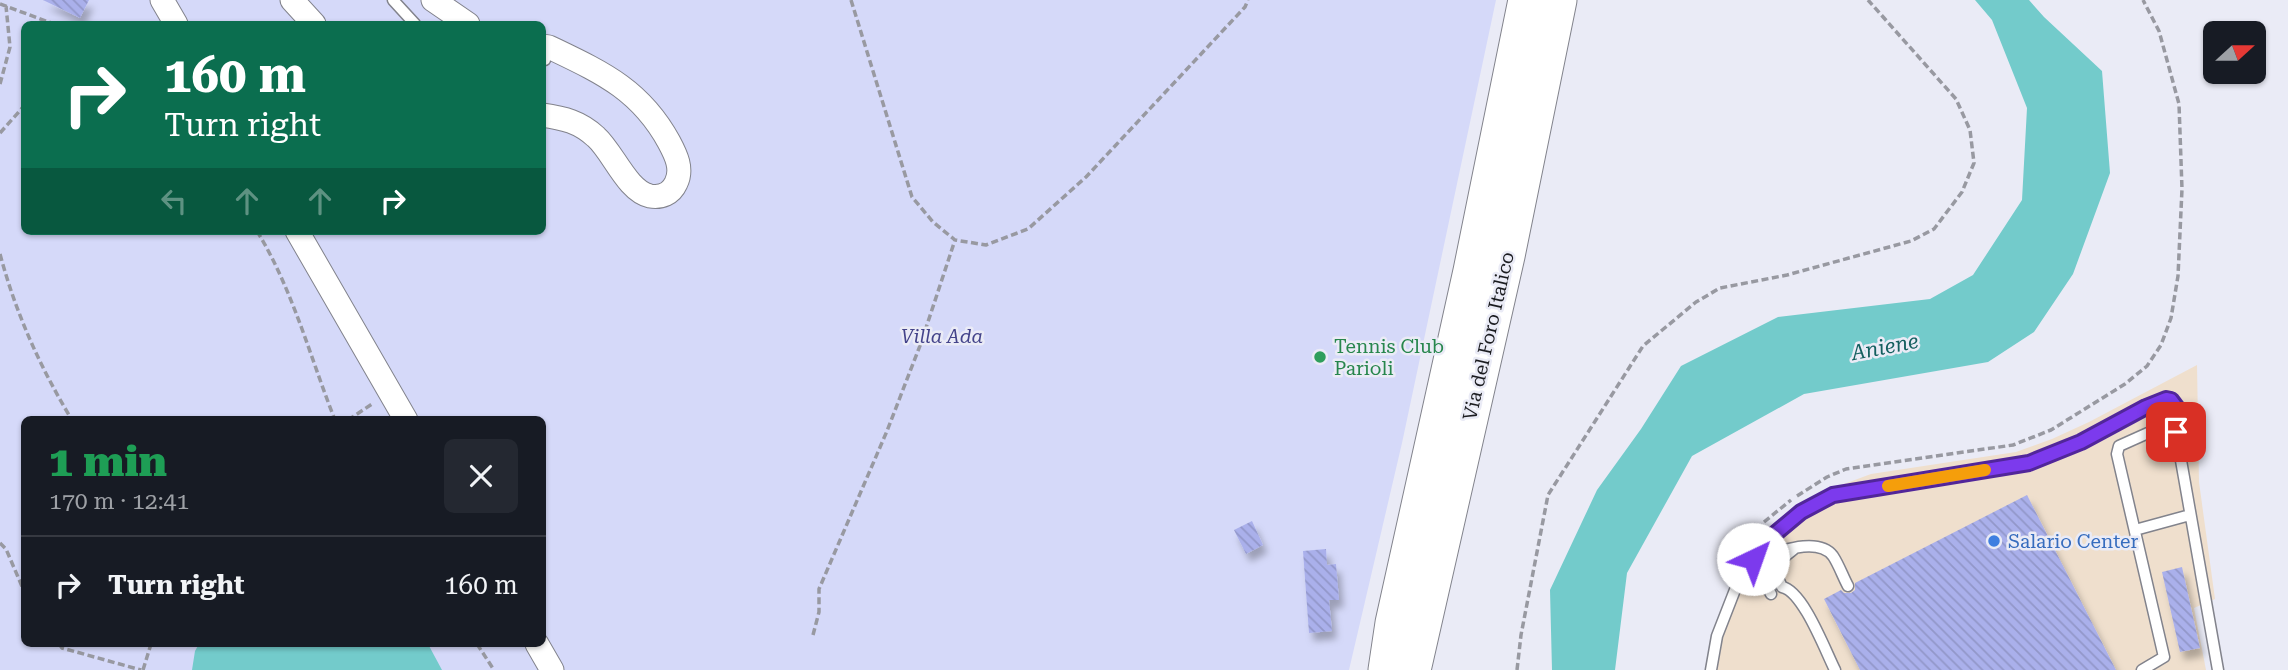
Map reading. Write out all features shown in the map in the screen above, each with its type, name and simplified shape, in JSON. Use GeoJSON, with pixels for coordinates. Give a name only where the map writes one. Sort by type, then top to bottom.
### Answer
{"type":"FeatureCollection","features":[{"type":"Feature","properties":{"kind":"highway","name":"Via del Foro Italico"},"geometry":{"type":"LineString","coordinates":[[1387,670],[1394,623],[1472,271],[1527,0]]}},
{"type":"Feature","properties":{"kind":"highway","name":"Via del Foro Italico"},"geometry":{"type":"LineString","coordinates":[[1412,670],[1506,256],[1558,0]]}},
{"type":"Feature","properties":{"kind":"highway"},"geometry":{"type":"LineString","coordinates":[[1429,592],[1429,670]]}},
{"type":"Feature","properties":{"kind":"highway"},"geometry":{"type":"LineString","coordinates":[[1378,670],[1394,623]]}},
{"type":"Feature","properties":{"kind":"street"},"geometry":{"type":"LineString","coordinates":[[162,0],[174,21]]}},
{"type":"Feature","properties":{"kind":"street"},"geometry":{"type":"LineString","coordinates":[[292,0],[311,21]]}},
{"type":"Feature","properties":{"kind":"street"},"geometry":{"type":"LineString","coordinates":[[433,0],[464,21]]}},
{"type":"Feature","properties":{"kind":"street"},"geometry":{"type":"LineString","coordinates":[[546,56],[592,69],[634,96],[654,118],[677,158],[677,182],[669,193],[663,196],[651,197],[640,192],[598,139],[585,128],[571,120],[546,116]]}},
{"type":"Feature","properties":{"kind":"street"},"geometry":{"type":"LineString","coordinates":[[299,235],[404,416]]}},
{"type":"Feature","properties":{"kind":"street"},"geometry":{"type":"LineString","coordinates":[[539,647],[552,670]]}},
{"type":"Feature","properties":{"kind":"lane"},"geometry":{"type":"LineString","coordinates":[[393,0],[412,21]]}},
{"type":"Feature","properties":{"kind":"lane"},"geometry":{"type":"LineString","coordinates":[[1711,670],[1717,636],[1740,577],[1770,538],[1801,512],[1833,495],[2029,463],[2081,442],[2166,399],[2171,400],[2177,408],[2176,432],[2218,670]]}},
{"type":"Feature","properties":{"kind":"lane"},"geometry":{"type":"LineString","coordinates":[[2142,670],[2164,657],[2117,454],[2119,446],[2148,433],[2176,432]]}},
{"type":"Feature","properties":{"kind":"lane"},"geometry":{"type":"LineString","coordinates":[[2135,530],[2190,515]]}},
{"type":"Feature","properties":{"kind":"lane"},"geometry":{"type":"LineString","coordinates":[[1753,559],[1810,544],[1823,548],[1832,555],[1848,586]]}},
{"type":"Feature","properties":{"kind":"lane"},"geometry":{"type":"LineString","coordinates":[[1794,549],[1776,565],[1774,571],[1782,587],[1790,589],[1800,601],[1835,670]]}},
{"type":"Feature","properties":{"kind":"lane"},"geometry":{"type":"LineString","coordinates":[[1753,559],[1771,594]]}},
{"type":"Feature","properties":{"kind":"path"},"geometry":{"type":"LineString","coordinates":[[851,0],[912,197],[933,222],[955,240],[986,245],[1028,229],[1086,177],[1245,7],[1248,0]]}},
{"type":"Feature","properties":{"kind":"path"},"geometry":{"type":"LineString","coordinates":[[1517,670],[1521,635],[1548,495],[1643,346],[1696,302],[1720,288],[1787,275],[1911,241],[1934,229],[1962,192],[1974,163],[1970,130],[1956,99],[1868,0]]}},
{"type":"Feature","properties":{"kind":"path"},"geometry":{"type":"LineString","coordinates":[[1738,556],[1749,536],[1784,504],[1828,477],[1846,469],[2013,445],[2051,430],[2125,384],[2147,366],[2161,345],[2171,318],[2178,276],[2182,189],[2179,104],[2159,31],[2143,0]]}},
{"type":"Feature","properties":{"kind":"path"},"geometry":{"type":"LineString","coordinates":[[0,4],[46,21]]}},
{"type":"Feature","properties":{"kind":"path"},"geometry":{"type":"LineString","coordinates":[[0,84],[10,47],[6,6]]}},
{"type":"Feature","properties":{"kind":"path"},"geometry":{"type":"LineString","coordinates":[[0,133],[21,109]]}},
{"type":"Feature","properties":{"kind":"path"},"geometry":{"type":"LineString","coordinates":[[260,235],[274,258],[295,309],[333,416]]}},
{"type":"Feature","properties":{"kind":"path"},"geometry":{"type":"LineString","coordinates":[[813,635],[819,611],[819,589],[921,343],[955,240]]}},
{"type":"Feature","properties":{"kind":"path"},"geometry":{"type":"LineString","coordinates":[[0,254],[30,343],[70,416]]}},
{"type":"Feature","properties":{"kind":"path"},"geometry":{"type":"LineString","coordinates":[[354,416],[380,398]]}},
{"type":"Feature","properties":{"kind":"path"},"geometry":{"type":"LineString","coordinates":[[0,543],[6,549],[21,584]]}},
{"type":"Feature","properties":{"kind":"path"},"geometry":{"type":"LineString","coordinates":[[61,647],[142,670],[150,647]]}},
{"type":"Feature","properties":{"kind":"path"},"geometry":{"type":"LineString","coordinates":[[479,647],[494,670]]}},
{"type":"Feature","properties":{"kind":"shaded area"},"geometry":{"type":"Polygon","coordinates":[[[2197,365],[2199,482],[2215,599],[2194,608],[2206,670],[1706,670],[1713,630],[1746,555],[1769,527],[1817,494],[1871,474],[2016,452],[2089,422],[2197,365]]]}},
{"type":"Feature","properties":{"kind":"green space","name":"Villa Ada"},"geometry":{"type":"Polygon","coordinates":[[[0,0],[1496,0],[1402,443],[1349,670],[0,670],[0,0]]]}},
{"type":"Feature","properties":{"kind":"water","name":"Aniene"},"geometry":{"type":"Polygon","coordinates":[[[1975,0],[2029,0],[2102,71],[2110,173],[2073,274],[2034,332],[1988,362],[1804,394],[1692,456],[1627,573],[1615,670],[1552,670],[1550,590],[1597,490],[1641,429],[1681,366],[1778,317],[1930,299],[1973,275],[2022,200],[2027,108],[1992,20],[1975,0]]]}},
{"type":"Feature","properties":{"kind":"water"},"geometry":{"type":"Polygon","coordinates":[[[197,647],[430,647],[442,670],[192,670],[197,647]]]}},
{"type":"Feature","properties":{"kind":"building"},"geometry":{"type":"Polygon","coordinates":[[[43,0],[89,0],[80,18],[43,0]]]}},
{"type":"Feature","properties":{"kind":"building","name":"Salario Center"},"geometry":{"type":"Polygon","coordinates":[[[2027,495],[2116,670],[1860,670],[1824,599],[1841,590],[1851,593],[1855,590],[1855,583],[2027,495]]]}},
{"type":"Feature","properties":{"kind":"building"},"geometry":{"type":"Polygon","coordinates":[[[1252,521],[1263,545],[1246,554],[1234,530],[1252,521]]]}},
{"type":"Feature","properties":{"kind":"building"},"geometry":{"type":"Polygon","coordinates":[[[1326,549],[1327,565],[1336,564],[1339,600],[1329,600],[1332,631],[1309,633],[1303,551],[1326,549]]]}},
{"type":"Feature","properties":{"kind":"building"},"geometry":{"type":"Polygon","coordinates":[[[2182,567],[2200,648],[2180,652],[2162,572],[2182,567]]]}},
{"type":"Feature","properties":{"kind":"slow traffic"},"geometry":{"type":"LineString","coordinates":[[1888,486],[1985,470]]}},
{"type":"Feature","properties":{"kind":"place","name":"Tennis Club Parioli"},"geometry":{"type":"Point","coordinates":[1320,357]}},
{"type":"Feature","properties":{"kind":"place","name":"Salario Center"},"geometry":{"type":"Point","coordinates":[1994,541]}},
{"type":"Feature","properties":{"kind":"route"},"geometry":{"type":"LineString","coordinates":[[1753,559],[1770,538],[1801,512],[1833,495],[2029,463],[2081,442],[2166,399],[2171,400],[2177,408],[2176,432]]}}]}
